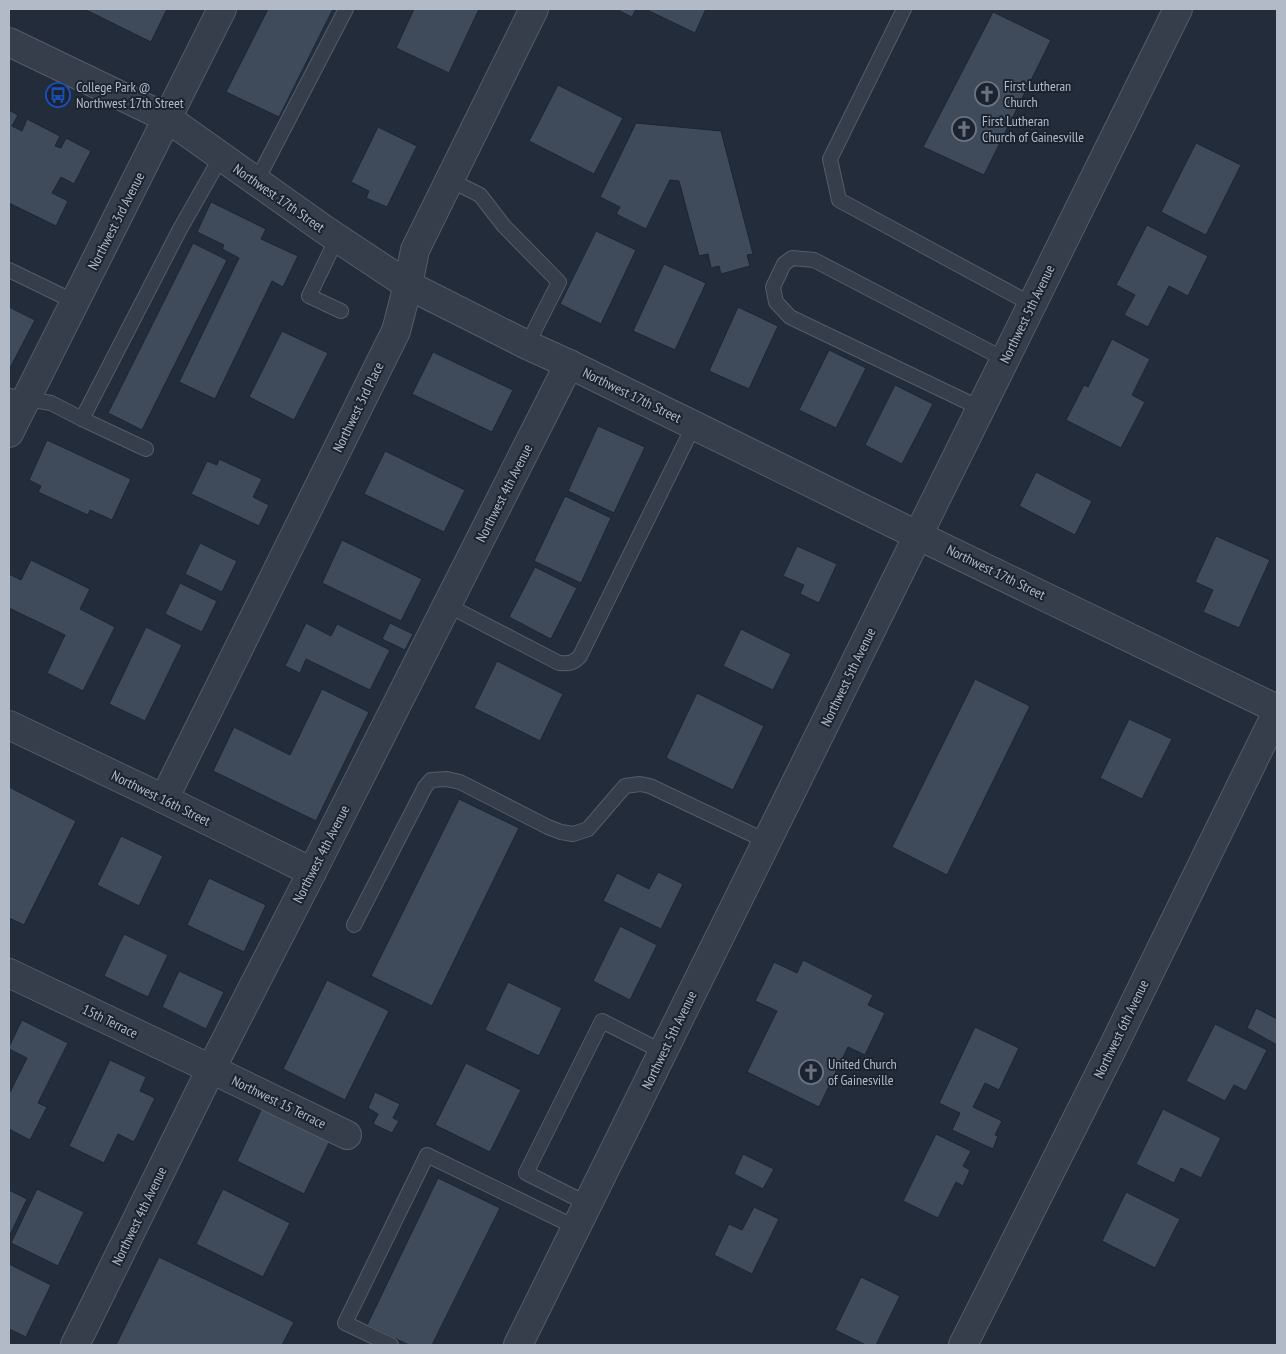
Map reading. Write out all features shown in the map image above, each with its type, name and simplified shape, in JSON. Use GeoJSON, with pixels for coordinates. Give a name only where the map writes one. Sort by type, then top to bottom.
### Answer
{"type":"FeatureCollection","features":[{"type":"Feature","properties":{"kind":"street","name":"Northwest 3rd Avenue"},"geometry":{"type":"LineString","coordinates":[[9,434],[18,397],[75,302],[222,9]]}},
{"type":"Feature","properties":{"kind":"street","name":"Northwest 3rd Place"},"geometry":{"type":"LineString","coordinates":[[164,799],[396,331],[415,250],[534,9]]}},
{"type":"Feature","properties":{"kind":"street","name":"Northwest 5th Avenue"},"geometry":{"type":"LineString","coordinates":[[518,1345],[1178,9]]}},
{"type":"Feature","properties":{"kind":"street","name":"Northwest 17th Street"},"geometry":{"type":"LineString","coordinates":[[9,42],[167,118],[256,182],[408,285],[1277,711]]}},
{"type":"Feature","properties":{"kind":"street","name":"Northwest 4th Avenue"},"geometry":{"type":"LineString","coordinates":[[75,1345],[211,1069],[569,364]]}},
{"type":"Feature","properties":{"kind":"street","name":"Northwest 6th Avenue"},"geometry":{"type":"LineString","coordinates":[[963,1345],[1113,1047],[1277,711]]}},
{"type":"Feature","properties":{"kind":"street","name":"Northwest 16th Street"},"geometry":{"type":"LineString","coordinates":[[9,725],[312,872]]}},
{"type":"Feature","properties":{"kind":"street","name":"15th Terrace"},"geometry":{"type":"LineString","coordinates":[[9,973],[211,1069]]}},
{"type":"Feature","properties":{"kind":"street","name":"Northwest 15 Terrace"},"geometry":{"type":"LineString","coordinates":[[211,1069],[347,1135]]}},
{"type":"Feature","properties":{"kind":"lane"},"geometry":{"type":"LineString","coordinates":[[256,182],[346,9]]}},
{"type":"Feature","properties":{"kind":"lane"},"geometry":{"type":"LineString","coordinates":[[904,9],[830,159],[839,200],[1031,304]]}},
{"type":"Feature","properties":{"kind":"lane"},"geometry":{"type":"LineString","coordinates":[[82,419],[180,229],[221,157]]}},
{"type":"Feature","properties":{"kind":"lane"},"geometry":{"type":"LineString","coordinates":[[450,180],[480,195],[504,226],[559,282],[527,345]]}},
{"type":"Feature","properties":{"kind":"lane"},"geometry":{"type":"LineString","coordinates":[[337,238],[309,296],[341,311]]}},
{"type":"Feature","properties":{"kind":"lane"},"geometry":{"type":"LineString","coordinates":[[980,408],[790,316],[776,302],[773,287],[776,279],[784,264],[792,258],[814,260],[1004,360]]}},
{"type":"Feature","properties":{"kind":"lane"},"geometry":{"type":"LineString","coordinates":[[9,270],[75,302]]}},
{"type":"Feature","properties":{"kind":"lane"},"geometry":{"type":"LineString","coordinates":[[18,397],[51,402],[146,449]]}},
{"type":"Feature","properties":{"kind":"lane"},"geometry":{"type":"LineString","coordinates":[[447,605],[559,663],[568,664],[575,662],[580,656],[694,425]]}},
{"type":"Feature","properties":{"kind":"lane"},"geometry":{"type":"LineString","coordinates":[[354,925],[425,787],[431,780],[447,779],[460,782],[548,827],[573,834],[588,829],[625,786],[640,784],[650,786],[768,842]]}},
{"type":"Feature","properties":{"kind":"lane"},"geometry":{"type":"LineString","coordinates":[[582,1216],[526,1173],[602,1022],[663,1052]]}},
{"type":"Feature","properties":{"kind":"lane"},"geometry":{"type":"LineString","coordinates":[[391,1345],[345,1323],[427,1155],[582,1216]]}},
{"type":"Feature","properties":{"kind":"building"},"geometry":{"type":"Polygon","coordinates":[[[84,9],[167,9],[151,42],[84,9]]]}},
{"type":"Feature","properties":{"kind":"building"},"geometry":{"type":"Polygon","coordinates":[[[268,9],[333,9],[279,117],[226,92],[268,9]]]}},
{"type":"Feature","properties":{"kind":"building"},"geometry":{"type":"Polygon","coordinates":[[[414,9],[479,9],[449,73],[396,48],[414,9]]]}},
{"type":"Feature","properties":{"kind":"building"},"geometry":{"type":"Polygon","coordinates":[[[616,9],[636,9],[632,17],[616,9]]]}},
{"type":"Feature","properties":{"kind":"building"},"geometry":{"type":"Polygon","coordinates":[[[645,9],[706,9],[695,33],[645,9]]]}},
{"type":"Feature","properties":{"kind":"building","name":"First Lutheran Church"},"geometry":{"type":"Polygon","coordinates":[[[993,12],[1051,40],[984,175],[923,147],[993,12]]]}},
{"type":"Feature","properties":{"kind":"building"},"geometry":{"type":"Polygon","coordinates":[[[558,85],[623,118],[594,174],[529,141],[558,85]]]}},
{"type":"Feature","properties":{"kind":"building"},"geometry":{"type":"Polygon","coordinates":[[[9,110],[18,115],[12,126],[22,131],[27,119],[60,136],[55,146],[61,148],[66,138],[91,151],[74,184],[61,177],[52,193],[68,201],[56,226],[9,203],[9,110]]]}},
{"type":"Feature","properties":{"kind":"building"},"geometry":{"type":"Polygon","coordinates":[[[636,123],[721,131],[753,254],[747,255],[750,266],[721,274],[719,266],[711,268],[708,254],[699,256],[679,181],[670,180],[646,229],[616,214],[620,207],[600,197],[636,123]]]}},
{"type":"Feature","properties":{"kind":"building"},"geometry":{"type":"Polygon","coordinates":[[[378,127],[417,146],[387,207],[366,198],[369,191],[351,182],[378,127]]]}},
{"type":"Feature","properties":{"kind":"building"},"geometry":{"type":"Polygon","coordinates":[[[1196,143],[1241,165],[1206,235],[1161,212],[1196,143]]]}},
{"type":"Feature","properties":{"kind":"building"},"geometry":{"type":"Polygon","coordinates":[[[211,202],[266,229],[261,239],[298,256],[283,287],[272,281],[215,399],[179,382],[239,258],[222,249],[224,245],[197,232],[211,202]]]}},
{"type":"Feature","properties":{"kind":"building"},"geometry":{"type":"Polygon","coordinates":[[[1147,225],[1208,256],[1188,296],[1169,286],[1148,327],[1124,315],[1135,295],[1116,285],[1147,225]]]}},
{"type":"Feature","properties":{"kind":"building"},"geometry":{"type":"Polygon","coordinates":[[[596,231],[636,250],[601,324],[560,304],[596,231]]]}},
{"type":"Feature","properties":{"kind":"building"},"geometry":{"type":"Polygon","coordinates":[[[193,243],[227,260],[142,430],[108,413],[193,243]]]}},
{"type":"Feature","properties":{"kind":"building"},"geometry":{"type":"Polygon","coordinates":[[[664,264],[706,283],[675,350],[633,331],[664,264]]]}},
{"type":"Feature","properties":{"kind":"building"},"geometry":{"type":"Polygon","coordinates":[[[9,307],[35,320],[9,370],[9,307]]]}},
{"type":"Feature","properties":{"kind":"building"},"geometry":{"type":"Polygon","coordinates":[[[738,307],[778,326],[749,389],[709,371],[738,307]]]}},
{"type":"Feature","properties":{"kind":"building"},"geometry":{"type":"Polygon","coordinates":[[[282,331],[328,353],[294,420],[249,397],[282,331]]]}},
{"type":"Feature","properties":{"kind":"building"},"geometry":{"type":"Polygon","coordinates":[[[1112,339],[1150,359],[1132,395],[1145,402],[1121,448],[1066,420],[1084,385],[1088,387],[1112,339]]]}},
{"type":"Feature","properties":{"kind":"building"},"geometry":{"type":"Polygon","coordinates":[[[829,350],[866,368],[836,428],[799,410],[829,350]]]}},
{"type":"Feature","properties":{"kind":"building"},"geometry":{"type":"Polygon","coordinates":[[[433,352],[513,390],[492,432],[412,394],[433,352]]]}},
{"type":"Feature","properties":{"kind":"building"},"geometry":{"type":"Polygon","coordinates":[[[895,385],[933,404],[902,464],[865,445],[895,385]]]}},
{"type":"Feature","properties":{"kind":"building"},"geometry":{"type":"Polygon","coordinates":[[[598,426],[645,447],[614,513],[568,491],[598,426]]]}},
{"type":"Feature","properties":{"kind":"building"},"geometry":{"type":"Polygon","coordinates":[[[47,440],[131,479],[112,520],[90,510],[88,515],[38,492],[41,486],[29,480],[47,440]]]}},
{"type":"Feature","properties":{"kind":"building"},"geometry":{"type":"Polygon","coordinates":[[[385,451],[465,490],[444,532],[364,494],[385,451]]]}},
{"type":"Feature","properties":{"kind":"building"},"geometry":{"type":"Polygon","coordinates":[[[219,459],[262,479],[253,497],[269,505],[259,526],[191,494],[207,461],[217,465],[219,459]]]}},
{"type":"Feature","properties":{"kind":"building"},"geometry":{"type":"Polygon","coordinates":[[[1036,472],[1092,501],[1075,535],[1019,506],[1036,472]]]}},
{"type":"Feature","properties":{"kind":"building"},"geometry":{"type":"Polygon","coordinates":[[[565,496],[611,518],[581,583],[534,561],[565,496]]]}},
{"type":"Feature","properties":{"kind":"building"},"geometry":{"type":"Polygon","coordinates":[[[1216,536],[1270,560],[1239,628],[1203,612],[1213,590],[1195,582],[1216,536]]]}},
{"type":"Feature","properties":{"kind":"building"},"geometry":{"type":"Polygon","coordinates":[[[342,540],[422,579],[401,621],[322,583],[342,540]]]}},
{"type":"Feature","properties":{"kind":"building"},"geometry":{"type":"Polygon","coordinates":[[[200,543],[237,561],[222,592],[185,574],[200,543]]]}},
{"type":"Feature","properties":{"kind":"building"},"geometry":{"type":"Polygon","coordinates":[[[797,546],[837,564],[819,603],[800,594],[804,585],[783,576],[797,546]]]}},
{"type":"Feature","properties":{"kind":"building"},"geometry":{"type":"Polygon","coordinates":[[[31,560],[90,589],[80,609],[115,627],[83,691],[47,673],[65,635],[9,608],[9,574],[21,580],[31,560]]]}},
{"type":"Feature","properties":{"kind":"building"},"geometry":{"type":"Polygon","coordinates":[[[535,567],[577,588],[551,639],[509,617],[535,567]]]}},
{"type":"Feature","properties":{"kind":"building"},"geometry":{"type":"Polygon","coordinates":[[[180,583],[217,601],[202,632],[165,614],[180,583]]]}},
{"type":"Feature","properties":{"kind":"building"},"geometry":{"type":"Polygon","coordinates":[[[306,623],[331,636],[337,624],[390,650],[370,690],[306,659],[300,673],[285,666],[306,623]]]}},
{"type":"Feature","properties":{"kind":"building"},"geometry":{"type":"Polygon","coordinates":[[[390,623],[413,634],[405,650],[382,639],[390,623]]]}},
{"type":"Feature","properties":{"kind":"building"},"geometry":{"type":"Polygon","coordinates":[[[146,627],[182,645],[145,721],[109,704],[146,627]]]}},
{"type":"Feature","properties":{"kind":"building"},"geometry":{"type":"Polygon","coordinates":[[[741,629],[791,654],[773,690],[723,666],[741,629]]]}},
{"type":"Feature","properties":{"kind":"building"},"geometry":{"type":"Polygon","coordinates":[[[497,661],[563,694],[540,741],[474,708],[497,661]]]}},
{"type":"Feature","properties":{"kind":"building"},"geometry":{"type":"Polygon","coordinates":[[[975,679],[1030,706],[947,875],[892,847],[975,679]]]}},
{"type":"Feature","properties":{"kind":"building"},"geometry":{"type":"Polygon","coordinates":[[[322,689],[369,712],[316,821],[213,771],[234,727],[290,755],[322,689]]]}},
{"type":"Feature","properties":{"kind":"building"},"geometry":{"type":"Polygon","coordinates":[[[697,693],[764,726],[733,790],[666,758],[697,693]]]}},
{"type":"Feature","properties":{"kind":"building"},"geometry":{"type":"Polygon","coordinates":[[[1129,719],[1172,739],[1142,799],[1100,778],[1129,719]]]}},
{"type":"Feature","properties":{"kind":"building"},"geometry":{"type":"Polygon","coordinates":[[[9,787],[76,821],[24,925],[9,918],[9,787]]]}},
{"type":"Feature","properties":{"kind":"building"},"geometry":{"type":"Polygon","coordinates":[[[459,799],[519,828],[432,1006],[371,976],[459,799]]]}},
{"type":"Feature","properties":{"kind":"building"},"geometry":{"type":"Polygon","coordinates":[[[121,836],[163,856],[139,906],[97,885],[121,836]]]}},
{"type":"Feature","properties":{"kind":"building"},"geometry":{"type":"Polygon","coordinates":[[[658,872],[683,884],[661,929],[603,901],[617,873],[649,889],[658,872]]]}},
{"type":"Feature","properties":{"kind":"building"},"geometry":{"type":"Polygon","coordinates":[[[209,878],[266,905],[244,952],[187,925],[209,878]]]}},
{"type":"Feature","properties":{"kind":"building"},"geometry":{"type":"Polygon","coordinates":[[[620,926],[657,945],[630,1000],[593,981],[620,926]]]}},
{"type":"Feature","properties":{"kind":"building"},"geometry":{"type":"Polygon","coordinates":[[[124,934],[168,955],[148,997],[104,976],[124,934]]]}},
{"type":"Feature","properties":{"kind":"building","name":"United Church of Gainesville"},"geometry":{"type":"Polygon","coordinates":[[[803,960],[873,995],[868,1005],[885,1013],[865,1055],[848,1047],[819,1107],[747,1072],[777,1011],[755,1001],[774,962],[797,973],[803,960]]]}},
{"type":"Feature","properties":{"kind":"building"},"geometry":{"type":"Polygon","coordinates":[[[179,971],[224,992],[206,1029],[162,1007],[179,971]]]}},
{"type":"Feature","properties":{"kind":"building"},"geometry":{"type":"Polygon","coordinates":[[[327,980],[389,1011],[345,1100],[283,1069],[327,980]]]}},
{"type":"Feature","properties":{"kind":"building"},"geometry":{"type":"Polygon","coordinates":[[[508,982],[562,1008],[539,1056],[485,1030],[508,982]]]}},
{"type":"Feature","properties":{"kind":"building"},"geometry":{"type":"Polygon","coordinates":[[[1256,1008],[1277,1019],[1277,1045],[1247,1028],[1256,1008]]]}},
{"type":"Feature","properties":{"kind":"building"},"geometry":{"type":"Polygon","coordinates":[[[22,1020],[68,1043],[38,1103],[47,1107],[30,1140],[9,1129],[9,1091],[27,1058],[9,1049],[9,1047],[22,1020]]]}},
{"type":"Feature","properties":{"kind":"building"},"geometry":{"type":"Polygon","coordinates":[[[1215,1024],[1267,1050],[1246,1091],[1234,1085],[1225,1101],[1186,1081],[1215,1024]]]}},
{"type":"Feature","properties":{"kind":"building"},"geometry":{"type":"Polygon","coordinates":[[[975,1027],[1019,1048],[999,1090],[985,1083],[973,1107],[1002,1121],[995,1135],[998,1136],[993,1149],[952,1130],[960,1113],[939,1103],[975,1027]]]}},
{"type":"Feature","properties":{"kind":"building"},"geometry":{"type":"Polygon","coordinates":[[[110,1060],[146,1077],[140,1091],[155,1098],[134,1142],[118,1134],[104,1163],[69,1146],[110,1060]]]}},
{"type":"Feature","properties":{"kind":"building"},"geometry":{"type":"Polygon","coordinates":[[[466,1063],[521,1090],[490,1152],[435,1125],[466,1063]]]}},
{"type":"Feature","properties":{"kind":"building"},"geometry":{"type":"Polygon","coordinates":[[[375,1092],[400,1104],[393,1118],[399,1121],[392,1133],[373,1124],[378,1114],[368,1108],[375,1092]]]}},
{"type":"Feature","properties":{"kind":"building"},"geometry":{"type":"Polygon","coordinates":[[[262,1108],[330,1141],[304,1194],[237,1161],[262,1108]]]}},
{"type":"Feature","properties":{"kind":"building"},"geometry":{"type":"Polygon","coordinates":[[[1163,1109],[1221,1138],[1201,1178],[1181,1168],[1174,1183],[1136,1164],[1163,1109]]]}},
{"type":"Feature","properties":{"kind":"building"},"geometry":{"type":"Polygon","coordinates":[[[936,1134],[971,1151],[963,1166],[970,1170],[963,1186],[956,1182],[938,1218],[903,1201],[936,1134]]]}},
{"type":"Feature","properties":{"kind":"building"},"geometry":{"type":"Polygon","coordinates":[[[743,1154],[774,1169],[763,1189],[734,1174],[743,1154]]]}},
{"type":"Feature","properties":{"kind":"building"},"geometry":{"type":"Polygon","coordinates":[[[438,1178],[500,1208],[432,1345],[409,1345],[367,1325],[438,1178]]]}},
{"type":"Feature","properties":{"kind":"building"},"geometry":{"type":"Polygon","coordinates":[[[37,1189],[84,1212],[58,1266],[11,1243],[37,1189]]]}},
{"type":"Feature","properties":{"kind":"building"},"geometry":{"type":"Polygon","coordinates":[[[223,1189],[290,1223],[263,1277],[196,1244],[223,1189]]]}},
{"type":"Feature","properties":{"kind":"building"},"geometry":{"type":"Polygon","coordinates":[[[9,1190],[27,1199],[9,1237],[9,1190]]]}},
{"type":"Feature","properties":{"kind":"building"},"geometry":{"type":"Polygon","coordinates":[[[1126,1192],[1180,1219],[1155,1268],[1102,1241],[1126,1192]]]}},
{"type":"Feature","properties":{"kind":"building"},"geometry":{"type":"Polygon","coordinates":[[[754,1207],[779,1219],[752,1274],[714,1255],[729,1224],[742,1230],[754,1207]]]}},
{"type":"Feature","properties":{"kind":"building"},"geometry":{"type":"Polygon","coordinates":[[[159,1257],[294,1322],[282,1345],[116,1345],[159,1257]]]}},
{"type":"Feature","properties":{"kind":"building"},"geometry":{"type":"Polygon","coordinates":[[[9,1264],[51,1285],[26,1337],[9,1329],[9,1264]]]}},
{"type":"Feature","properties":{"kind":"building"},"geometry":{"type":"Polygon","coordinates":[[[861,1277],[900,1296],[876,1345],[866,1345],[835,1330],[861,1277]]]}},
{"type":"Feature","properties":{"kind":"place","name":"First Lutheran Church"},"geometry":{"type":"Point","coordinates":[987,94]}},
{"type":"Feature","properties":{"kind":"place","name":"College Park @ Northwest 17th Street"},"geometry":{"type":"Point","coordinates":[58,95]}},
{"type":"Feature","properties":{"kind":"place","name":"First Lutheran Church of Gainesville"},"geometry":{"type":"Point","coordinates":[964,129]}},
{"type":"Feature","properties":{"kind":"place","name":"United Church of Gainesville"},"geometry":{"type":"Point","coordinates":[811,1072]}}]}
